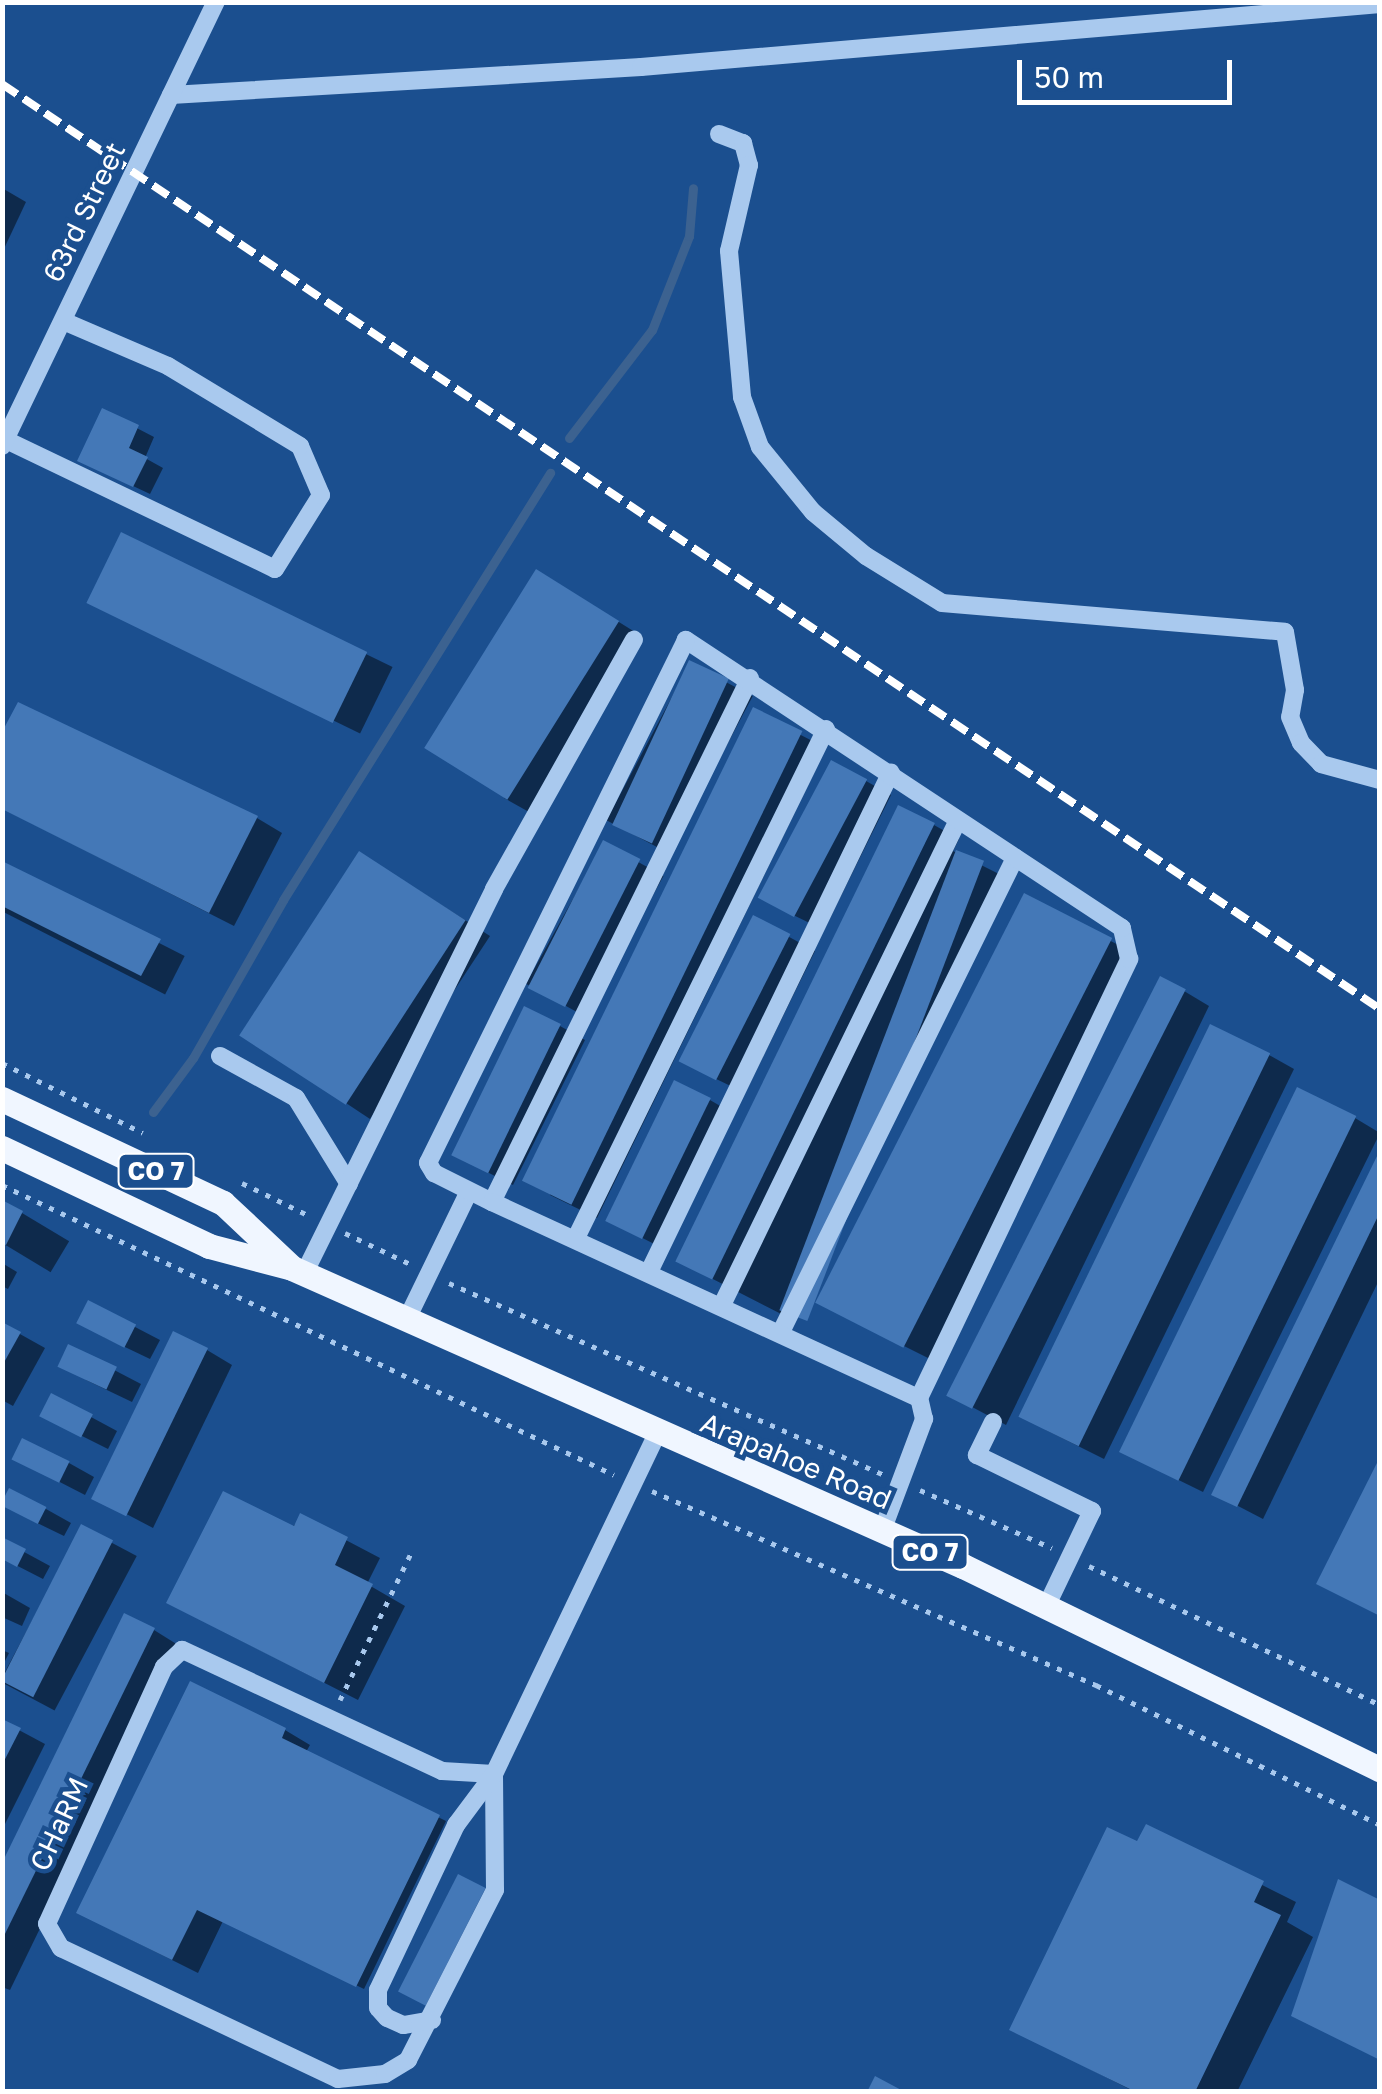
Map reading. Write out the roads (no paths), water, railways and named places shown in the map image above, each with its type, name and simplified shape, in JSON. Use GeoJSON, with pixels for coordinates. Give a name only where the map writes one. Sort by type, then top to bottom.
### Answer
{"type":"FeatureCollection","features":[{"type":"Feature","properties":{"kind":"main road","name":"Arapahoe Road"},"geometry":{"type":"LineString","coordinates":[[2,1099],[223,1202],[298,1271]]}},
{"type":"Feature","properties":{"kind":"main road","name":"Arapahoe Road"},"geometry":{"type":"LineString","coordinates":[[2,1148],[209,1246],[298,1271],[1047,1606],[1380,1769]]}},
{"type":"Feature","properties":{"kind":"street","name":"63rd Street"},"geometry":{"type":"LineString","coordinates":[[4,443],[216,2]]}},
{"type":"Feature","properties":{"kind":"street"},"geometry":{"type":"LineString","coordinates":[[172,95],[641,67],[1380,4]]}},
{"type":"Feature","properties":{"kind":"street"},"geometry":{"type":"LineString","coordinates":[[719,134],[743,143],[749,164],[729,251],[742,398],[760,446],[813,512],[866,556],[942,603],[1285,632],[1295,690],[1290,717],[1302,744],[1321,764],[1380,780]]}},
{"type":"Feature","properties":{"kind":"street"},"geometry":{"type":"LineString","coordinates":[[4,443],[274,569],[322,495],[300,446],[168,366],[63,320]]}},
{"type":"Feature","properties":{"kind":"street"},"geometry":{"type":"LineString","coordinates":[[298,1271],[329,1225],[494,889],[634,640]]}},
{"type":"Feature","properties":{"kind":"street"},"geometry":{"type":"LineString","coordinates":[[882,1532],[924,1419],[918,1398],[1130,960],[1122,928],[750,678],[686,640],[428,1163],[492,1202],[918,1398]]}},
{"type":"Feature","properties":{"kind":"street"},"geometry":{"type":"LineString","coordinates":[[492,1202],[750,678]]}},
{"type":"Feature","properties":{"kind":"street"},"geometry":{"type":"LineString","coordinates":[[576,1238],[826,729]]}},
{"type":"Feature","properties":{"kind":"street"},"geometry":{"type":"LineString","coordinates":[[649,1272],[891,772]]}},
{"type":"Feature","properties":{"kind":"street"},"geometry":{"type":"LineString","coordinates":[[722,1306],[958,820]]}},
{"type":"Feature","properties":{"kind":"street"},"geometry":{"type":"LineString","coordinates":[[780,1332],[1015,858]]}},
{"type":"Feature","properties":{"kind":"street"},"geometry":{"type":"LineString","coordinates":[[220,1056],[296,1098],[349,1184]]}},
{"type":"Feature","properties":{"kind":"street"},"geometry":{"type":"LineString","coordinates":[[406,1321],[469,1190]]}},
{"type":"Feature","properties":{"kind":"street"},"geometry":{"type":"LineString","coordinates":[[993,1422],[977,1455],[1092,1511],[1047,1606]]}},
{"type":"Feature","properties":{"kind":"street"},"geometry":{"type":"LineString","coordinates":[[494,1774],[495,1890],[432,2020],[403,2025],[387,2018],[378,2008],[378,1990],[456,1825],[494,1774],[657,1434]]}},
{"type":"Feature","properties":{"kind":"street","name":"CHaRM"},"geometry":{"type":"LineString","coordinates":[[432,2020],[397,2067],[362,2080],[338,2079],[61,1948],[47,1924],[171,1655],[198,1652],[442,1771],[494,1774]]}},
{"type":"Feature","properties":{"kind":"waterway"},"geometry":{"type":"LineString","coordinates":[[569,438],[652,330],[689,236],[693,188]]}},
{"type":"Feature","properties":{"kind":"waterway"},"geometry":{"type":"LineString","coordinates":[[153,1112],[193,1058],[283,900],[550,473]]}},
{"type":"Feature","properties":{"kind":"railway"},"geometry":{"type":"LineString","coordinates":[[2,84],[1380,1009]]}}]}
